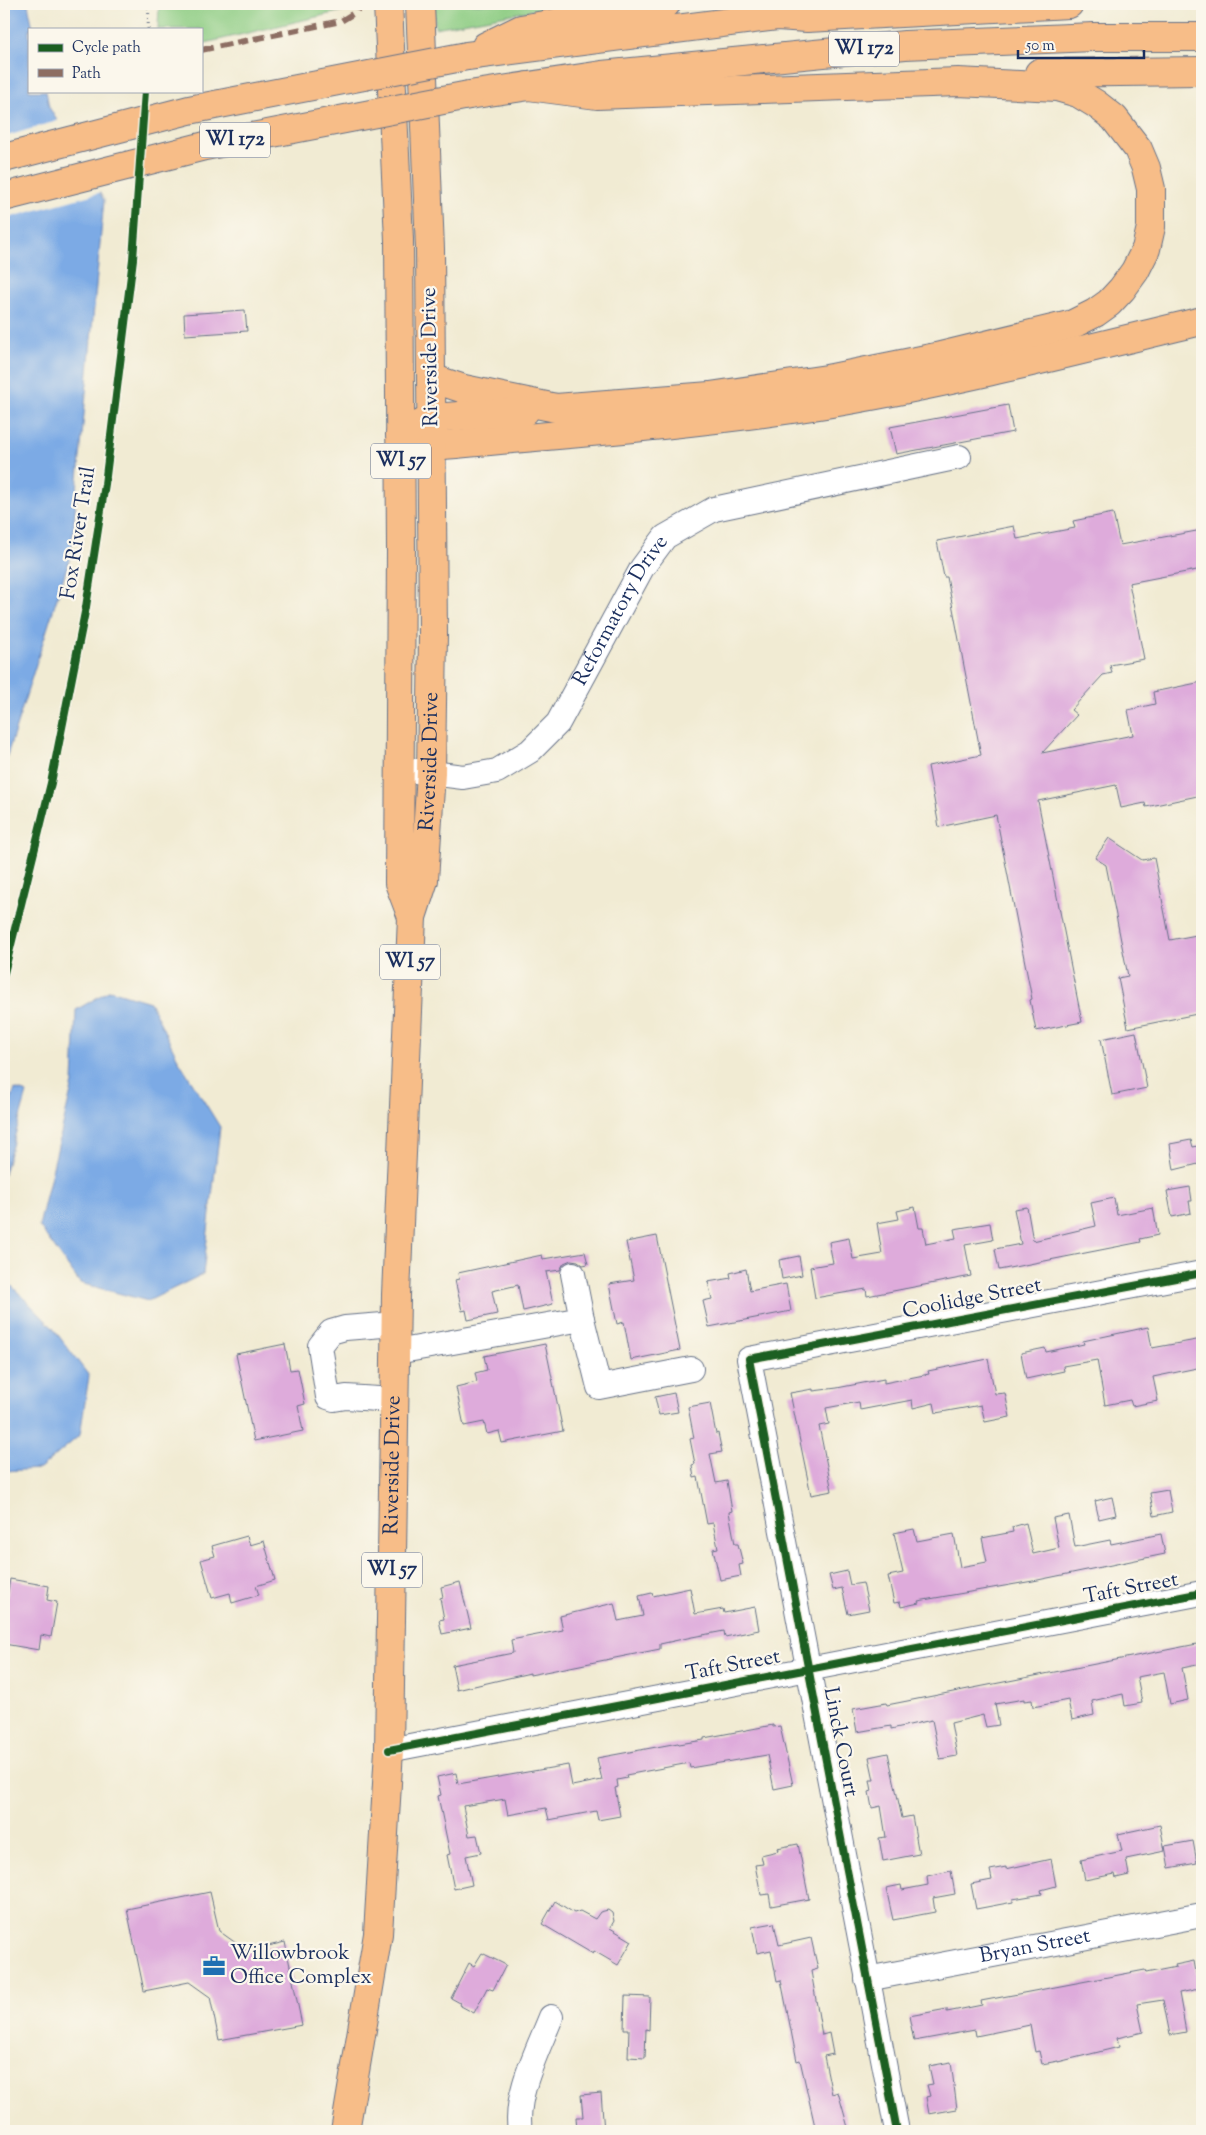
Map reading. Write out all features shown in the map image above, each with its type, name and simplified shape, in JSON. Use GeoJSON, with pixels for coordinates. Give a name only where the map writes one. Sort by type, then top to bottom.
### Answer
{"type":"FeatureCollection","features":[{"type":"Feature","properties":{"kind":"main road","name":"Riverside Drive"},"geometry":{"type":"LineString","coordinates":[[388,4],[398,240],[400,435],[399,883],[412,917]]}},
{"type":"Feature","properties":{"kind":"main road","name":"Riverside Drive"},"geometry":{"type":"LineString","coordinates":[[345,2131],[378,1934],[389,1750],[396,1324],[412,917],[424,880],[431,773],[432,418],[426,130],[420,4]]}},
{"type":"Feature","properties":{"kind":"main road"},"geometry":{"type":"LineString","coordinates":[[467,56],[521,29],[666,4]]}},
{"type":"Feature","properties":{"kind":"main road"},"geometry":{"type":"LineString","coordinates":[[776,16],[808,4],[817,4]]}},
{"type":"Feature","properties":{"kind":"main road","name":"WI 172"},"geometry":{"type":"LineString","coordinates":[[4,158],[189,110],[467,56],[776,16],[807,18],[1069,4]]}},
{"type":"Feature","properties":{"kind":"main road","name":"WI 172"},"geometry":{"type":"LineString","coordinates":[[4,197],[205,146],[469,95],[602,75],[905,45],[1094,37],[1202,37]]}},
{"type":"Feature","properties":{"kind":"main road"},"geometry":{"type":"LineString","coordinates":[[958,82],[1006,74],[1202,71]]}},
{"type":"Feature","properties":{"kind":"main road"},"geometry":{"type":"LineString","coordinates":[[400,435],[432,418],[710,396],[827,379],[936,357],[1065,327],[1083,320],[1109,303],[1135,271],[1146,249],[1151,227],[1151,189],[1146,168],[1138,149],[1114,118],[1078,93],[1057,87],[958,82],[597,95],[528,86]]}},
{"type":"Feature","properties":{"kind":"main road"},"geometry":{"type":"LineString","coordinates":[[400,435],[432,446],[683,423],[837,402],[967,376],[1202,321]]}},
{"type":"Feature","properties":{"kind":"main road"},"geometry":{"type":"LineString","coordinates":[[431,378],[464,389],[556,408]]}},
{"type":"Feature","properties":{"kind":"street","name":"Reformatory Drive"},"geometry":{"type":"LineString","coordinates":[[400,769],[463,777],[496,771],[530,751],[558,723],[642,568],[665,537],[689,521],[714,509],[959,457]]}},
{"type":"Feature","properties":{"kind":"street","name":"Coolidge Street"},"geometry":{"type":"LineString","coordinates":[[748,1359],[1202,1273]]}},
{"type":"Feature","properties":{"kind":"street"},"geometry":{"type":"LineString","coordinates":[[573,1274],[599,1387],[691,1369]]}},
{"type":"Feature","properties":{"kind":"street"},"geometry":{"type":"LineString","coordinates":[[396,1352],[582,1319]]}},
{"type":"Feature","properties":{"kind":"street"},"geometry":{"type":"LineString","coordinates":[[395,1400],[346,1397],[334,1399],[328,1397],[320,1346],[331,1332],[345,1328],[396,1324]]}},
{"type":"Feature","properties":{"kind":"street","name":"Linck Court"},"geometry":{"type":"LineString","coordinates":[[748,1359],[897,2131]]}},
{"type":"Feature","properties":{"kind":"street","name":"Taft Street"},"geometry":{"type":"LineString","coordinates":[[389,1750],[1202,1594]]}},
{"type":"Feature","properties":{"kind":"street","name":"Bryan Street"},"geometry":{"type":"LineString","coordinates":[[868,1979],[1202,1915]]}},
{"type":"Feature","properties":{"kind":"street"},"geometry":{"type":"LineString","coordinates":[[520,2131],[519,2112],[522,2091],[551,2017]]}},
{"type":"Feature","properties":{"kind":"path"},"geometry":{"type":"LineString","coordinates":[[148,28],[149,4]]}},
{"type":"Feature","properties":{"kind":"path"},"geometry":{"type":"LineString","coordinates":[[143,111],[145,92]]}},
{"type":"Feature","properties":{"kind":"green space"},"geometry":{"type":"Polygon","coordinates":[[[159,4],[372,4],[202,44],[202,28],[158,28],[159,4]]]}},
{"type":"Feature","properties":{"kind":"green space"},"geometry":{"type":"Polygon","coordinates":[[[434,4],[568,4],[435,28],[434,4]]]}},
{"type":"Feature","properties":{"kind":"water"},"geometry":{"type":"Polygon","coordinates":[[[4,4],[28,4],[33,28],[28,28],[28,92],[46,92],[49,107],[104,200],[71,554],[4,765],[4,4]]]}},
{"type":"Feature","properties":{"kind":"water"},"geometry":{"type":"Polygon","coordinates":[[[110,990],[150,1002],[179,1061],[220,1127],[203,1274],[148,1301],[80,1283],[39,1226],[73,1083],[76,1010],[110,990]]]}},
{"type":"Feature","properties":{"kind":"water"},"geometry":{"type":"Polygon","coordinates":[[[15,1089],[27,1093],[4,1174],[4,1120],[15,1089]]]}},
{"type":"Feature","properties":{"kind":"water"},"geometry":{"type":"Polygon","coordinates":[[[4,1278],[52,1327],[89,1376],[80,1435],[40,1469],[4,1471],[4,1278]]]}},
{"type":"Feature","properties":{"kind":"pier"},"geometry":{"type":"Polygon","coordinates":[[[60,120],[102,192],[4,219],[4,137],[60,120]]]}},
{"type":"Feature","properties":{"kind":"building"},"geometry":{"type":"Polygon","coordinates":[[[245,310],[247,331],[185,335],[184,314],[245,310]]]}},
{"type":"Feature","properties":{"kind":"building"},"geometry":{"type":"Polygon","coordinates":[[[1008,405],[1013,432],[896,454],[890,427],[1008,405]]]}},
{"type":"Feature","properties":{"kind":"building"},"geometry":{"type":"Polygon","coordinates":[[[1113,513],[1120,545],[1202,530],[1202,569],[1129,583],[1144,659],[1110,665],[1112,673],[1103,675],[1071,710],[1077,715],[1042,753],[1133,735],[1128,710],[1155,704],[1153,692],[1202,682],[1202,795],[1146,807],[1145,803],[1121,808],[1116,785],[1038,801],[1082,1022],[1036,1031],[1030,1000],[1032,999],[996,815],[939,827],[928,766],[981,755],[947,577],[944,577],[937,541],[1014,526],[1017,539],[1075,528],[1073,521],[1113,513]]]}},
{"type":"Feature","properties":{"kind":"building"},"geometry":{"type":"Polygon","coordinates":[[[1109,838],[1142,860],[1154,858],[1170,940],[1202,934],[1202,1013],[1128,1028],[1118,978],[1128,976],[1106,865],[1095,858],[1109,838]]]}},
{"type":"Feature","properties":{"kind":"building"},"geometry":{"type":"Polygon","coordinates":[[[1136,1032],[1147,1088],[1112,1095],[1101,1039],[1136,1032]]]}},
{"type":"Feature","properties":{"kind":"building"},"geometry":{"type":"Polygon","coordinates":[[[1191,1140],[1193,1147],[1202,1145],[1202,1163],[1174,1170],[1170,1144],[1191,1140]]]}},
{"type":"Feature","properties":{"kind":"building"},"geometry":{"type":"Polygon","coordinates":[[[1190,1187],[1192,1201],[1189,1201],[1191,1213],[1172,1217],[1167,1191],[1190,1187]]]}},
{"type":"Feature","properties":{"kind":"building"},"geometry":{"type":"Polygon","coordinates":[[[1114,1198],[1117,1215],[1153,1208],[1158,1235],[1140,1239],[1141,1242],[999,1270],[995,1249],[1021,1244],[1014,1209],[1027,1207],[1033,1241],[1096,1226],[1091,1203],[1114,1198]]]}},
{"type":"Feature","properties":{"kind":"building"},"geometry":{"type":"Polygon","coordinates":[[[915,1207],[919,1228],[923,1228],[926,1244],[956,1238],[954,1229],[990,1223],[993,1240],[965,1245],[971,1276],[867,1296],[866,1289],[815,1298],[810,1267],[833,1263],[829,1242],[849,1238],[853,1259],[882,1254],[877,1223],[899,1219],[897,1211],[915,1207]]]}},
{"type":"Feature","properties":{"kind":"building"},"geometry":{"type":"Polygon","coordinates":[[[657,1236],[680,1350],[631,1360],[624,1322],[617,1324],[609,1284],[634,1280],[626,1242],[657,1236]]]}},
{"type":"Feature","properties":{"kind":"building"},"geometry":{"type":"Polygon","coordinates":[[[585,1252],[588,1264],[583,1265],[578,1261],[571,1260],[564,1263],[560,1270],[546,1272],[553,1304],[523,1311],[518,1285],[492,1291],[497,1314],[468,1320],[466,1310],[462,1311],[455,1280],[459,1279],[458,1273],[542,1255],[543,1259],[585,1252]]]}},
{"type":"Feature","properties":{"kind":"building"},"geometry":{"type":"Polygon","coordinates":[[[799,1256],[802,1275],[782,1279],[779,1260],[799,1256]]]}},
{"type":"Feature","properties":{"kind":"building"},"geometry":{"type":"Polygon","coordinates":[[[746,1269],[750,1291],[786,1284],[791,1311],[709,1327],[703,1301],[712,1299],[708,1282],[731,1278],[730,1273],[746,1269]]]}},
{"type":"Feature","properties":{"kind":"building"},"geometry":{"type":"Polygon","coordinates":[[[1148,1327],[1152,1348],[1202,1339],[1202,1367],[1153,1377],[1158,1401],[1132,1406],[1130,1400],[1105,1405],[1097,1360],[1063,1366],[1064,1371],[1026,1379],[1021,1353],[1045,1348],[1046,1352],[1084,1344],[1083,1341],[1148,1327]]]}},
{"type":"Feature","properties":{"kind":"building"},"geometry":{"type":"Polygon","coordinates":[[[285,1344],[290,1370],[298,1369],[305,1404],[298,1406],[303,1431],[254,1441],[236,1354],[285,1344]]]}},
{"type":"Feature","properties":{"kind":"building"},"geometry":{"type":"Polygon","coordinates":[[[545,1344],[563,1431],[502,1443],[499,1431],[487,1434],[484,1422],[464,1426],[456,1387],[477,1382],[475,1373],[487,1370],[484,1356],[545,1344]]]}},
{"type":"Feature","properties":{"kind":"building"},"geometry":{"type":"Polygon","coordinates":[[[988,1359],[995,1394],[1005,1393],[1010,1417],[985,1422],[981,1405],[936,1413],[934,1403],[913,1408],[912,1400],[860,1410],[859,1402],[826,1408],[829,1424],[819,1426],[832,1491],[811,1495],[790,1393],[813,1389],[813,1391],[837,1388],[884,1379],[884,1383],[929,1374],[928,1371],[988,1359]]]}},
{"type":"Feature","properties":{"kind":"building"},"geometry":{"type":"Polygon","coordinates":[[[674,1393],[678,1412],[659,1415],[655,1397],[674,1393]]]}},
{"type":"Feature","properties":{"kind":"building"},"geometry":{"type":"Polygon","coordinates":[[[710,1403],[716,1434],[718,1433],[722,1452],[710,1454],[716,1483],[727,1481],[732,1511],[729,1512],[735,1544],[738,1544],[743,1564],[739,1565],[741,1576],[720,1580],[713,1549],[718,1548],[713,1523],[707,1524],[698,1477],[694,1478],[692,1465],[695,1464],[690,1439],[694,1438],[688,1407],[710,1403]]]}},
{"type":"Feature","properties":{"kind":"building"},"geometry":{"type":"Polygon","coordinates":[[[1168,1490],[1172,1512],[1154,1516],[1150,1493],[1168,1490]]]}},
{"type":"Feature","properties":{"kind":"building"},"geometry":{"type":"Polygon","coordinates":[[[1112,1497],[1116,1515],[1099,1519],[1095,1501],[1112,1497]]]}},
{"type":"Feature","properties":{"kind":"building"},"geometry":{"type":"Polygon","coordinates":[[[1069,1515],[1075,1547],[1110,1540],[1111,1544],[1161,1534],[1165,1554],[1033,1581],[918,1601],[919,1603],[901,1607],[900,1602],[894,1603],[888,1576],[903,1573],[894,1533],[914,1529],[917,1541],[954,1534],[960,1567],[987,1562],[982,1538],[1013,1532],[1012,1527],[1026,1523],[1033,1554],[1059,1548],[1053,1518],[1069,1515]]]}},
{"type":"Feature","properties":{"kind":"building"},"geometry":{"type":"Polygon","coordinates":[[[247,1536],[250,1545],[264,1541],[275,1580],[256,1586],[259,1595],[232,1603],[230,1593],[212,1598],[201,1560],[215,1556],[212,1546],[247,1536]]]}},
{"type":"Feature","properties":{"kind":"building"},"geometry":{"type":"Polygon","coordinates":[[[847,1571],[850,1585],[863,1583],[869,1610],[848,1614],[842,1588],[833,1590],[829,1575],[847,1571]]]}},
{"type":"Feature","properties":{"kind":"building"},"geometry":{"type":"Polygon","coordinates":[[[10,1579],[49,1586],[47,1600],[57,1602],[51,1637],[41,1635],[39,1650],[4,1644],[4,1596],[7,1597],[10,1579]]]}},
{"type":"Feature","properties":{"kind":"building"},"geometry":{"type":"Polygon","coordinates":[[[460,1582],[471,1628],[442,1634],[439,1620],[444,1619],[440,1598],[443,1597],[441,1587],[460,1582]]]}},
{"type":"Feature","properties":{"kind":"building"},"geometry":{"type":"Polygon","coordinates":[[[690,1588],[695,1614],[723,1609],[724,1613],[755,1607],[759,1630],[725,1637],[724,1631],[692,1637],[660,1644],[660,1649],[530,1675],[530,1673],[457,1690],[452,1665],[513,1653],[511,1640],[563,1630],[560,1616],[614,1603],[618,1621],[643,1616],[639,1596],[652,1593],[653,1596],[690,1588]]]}},
{"type":"Feature","properties":{"kind":"building"},"geometry":{"type":"Polygon","coordinates":[[[1202,1643],[1202,1664],[1182,1668],[1188,1700],[1170,1704],[1164,1672],[1137,1677],[1142,1703],[1125,1706],[1123,1694],[1092,1701],[1094,1715],[1072,1720],[1068,1700],[1033,1707],[1032,1700],[1024,1701],[1024,1699],[995,1704],[999,1725],[986,1727],[983,1715],[951,1723],[957,1756],[940,1759],[932,1720],[891,1729],[891,1726],[857,1732],[853,1709],[886,1703],[887,1705],[1202,1643]]]}},
{"type":"Feature","properties":{"kind":"building"},"geometry":{"type":"Polygon","coordinates":[[[773,1725],[773,1727],[780,1726],[793,1785],[774,1789],[767,1755],[690,1768],[689,1763],[626,1775],[627,1778],[617,1780],[618,1787],[615,1788],[620,1816],[598,1820],[596,1811],[549,1820],[546,1808],[508,1815],[505,1799],[463,1806],[469,1836],[477,1835],[481,1853],[466,1856],[472,1885],[454,1889],[447,1855],[450,1854],[438,1796],[441,1795],[437,1777],[456,1773],[458,1784],[568,1765],[572,1786],[602,1780],[597,1758],[704,1740],[704,1738],[773,1725]]]}},
{"type":"Feature","properties":{"kind":"building"},"geometry":{"type":"Polygon","coordinates":[[[888,1753],[902,1818],[912,1816],[919,1854],[883,1861],[879,1838],[886,1837],[881,1806],[872,1808],[869,1792],[872,1791],[870,1780],[874,1780],[869,1757],[888,1753]]]}},
{"type":"Feature","properties":{"kind":"building"},"geometry":{"type":"Polygon","coordinates":[[[1160,1825],[1165,1851],[1126,1859],[1129,1875],[1116,1878],[1115,1874],[1085,1880],[1081,1860],[1122,1851],[1118,1834],[1160,1825]]]}},
{"type":"Feature","properties":{"kind":"building"},"geometry":{"type":"Polygon","coordinates":[[[1193,1841],[1197,1863],[1169,1868],[1165,1846],[1193,1841]]]}},
{"type":"Feature","properties":{"kind":"building"},"geometry":{"type":"Polygon","coordinates":[[[798,1844],[809,1899],[771,1906],[769,1894],[761,1895],[755,1865],[763,1864],[761,1855],[778,1851],[777,1848],[798,1844]]]}},
{"type":"Feature","properties":{"kind":"building"},"geometry":{"type":"Polygon","coordinates":[[[1051,1859],[1056,1886],[1041,1890],[1042,1894],[1013,1899],[1013,1902],[976,1909],[971,1884],[992,1880],[990,1870],[1006,1867],[1006,1869],[1051,1859]]]}},
{"type":"Feature","properties":{"kind":"building"},"geometry":{"type":"Polygon","coordinates":[[[951,1871],[955,1894],[933,1898],[935,1912],[893,1920],[886,1888],[901,1885],[902,1890],[928,1885],[927,1876],[951,1871]]]}},
{"type":"Feature","properties":{"kind":"building","name":"Willowbrook Office Complex"},"geometry":{"type":"Polygon","coordinates":[[[210,1892],[219,1931],[247,1951],[285,1942],[302,2025],[219,2040],[210,1997],[189,1982],[144,1991],[127,1909],[210,1892]]]}},
{"type":"Feature","properties":{"kind":"building"},"geometry":{"type":"Polygon","coordinates":[[[555,1901],[574,1913],[580,1911],[595,1919],[600,1912],[608,1910],[612,1913],[614,1921],[610,1928],[632,1941],[618,1965],[594,1951],[593,1954],[542,1924],[555,1901]]]}},
{"type":"Feature","properties":{"kind":"building"},"geometry":{"type":"Polygon","coordinates":[[[774,1923],[779,1945],[811,1938],[818,1969],[811,1971],[822,2035],[829,2033],[833,2054],[824,2056],[832,2094],[838,2092],[849,2131],[816,2131],[800,2060],[797,2061],[781,1980],[777,1981],[771,1950],[757,1953],[752,1927],[774,1923]]]}},
{"type":"Feature","properties":{"kind":"building"},"geometry":{"type":"Polygon","coordinates":[[[482,1953],[506,1965],[493,1990],[487,1988],[474,2013],[451,1998],[469,1963],[474,1966],[482,1953]]]}},
{"type":"Feature","properties":{"kind":"building"},"geometry":{"type":"Polygon","coordinates":[[[1194,1961],[1199,1989],[1179,1993],[1186,2032],[1170,2035],[1163,2000],[1137,2004],[1143,2032],[1117,2038],[1119,2047],[1058,2062],[1042,2064],[1039,2051],[1035,2052],[1030,2025],[976,2036],[975,2030],[914,2041],[909,2016],[947,2009],[947,2012],[982,2005],[981,2001],[1145,1970],[1146,1973],[1194,1961]]]}},
{"type":"Feature","properties":{"kind":"building"},"geometry":{"type":"Polygon","coordinates":[[[625,1996],[650,1997],[649,2030],[646,2029],[645,2058],[628,2057],[629,2029],[624,2029],[625,1996]]]}},
{"type":"Feature","properties":{"kind":"building"},"geometry":{"type":"Polygon","coordinates":[[[951,2062],[957,2109],[929,2114],[926,2097],[930,2096],[927,2085],[933,2084],[929,2066],[951,2062]]]}},
{"type":"Feature","properties":{"kind":"building"},"geometry":{"type":"Polygon","coordinates":[[[601,2093],[604,2131],[577,2131],[576,2117],[583,2117],[581,2095],[601,2093]]]}},
{"type":"Feature","properties":{"kind":"marked path"},"geometry":{"type":"LineString","coordinates":[[202,50],[341,21],[357,11],[361,4]]}},
{"type":"Feature","properties":{"kind":"cycle path","name":"Fox River Trail"},"geometry":{"type":"LineString","coordinates":[[4,973],[51,783],[86,607],[105,484],[133,259],[145,92]]}},
{"type":"Feature","properties":{"kind":"cycle path"},"geometry":{"type":"LineString","coordinates":[[897,2131],[749,1359],[1202,1273]]}},
{"type":"Feature","properties":{"kind":"cycle path"},"geometry":{"type":"LineString","coordinates":[[389,1750],[1202,1593]]}},
{"type":"Feature","properties":{"kind":"place","name":"Willowbrook Office Complex"},"geometry":{"type":"Point","coordinates":[214,1966]}}]}
